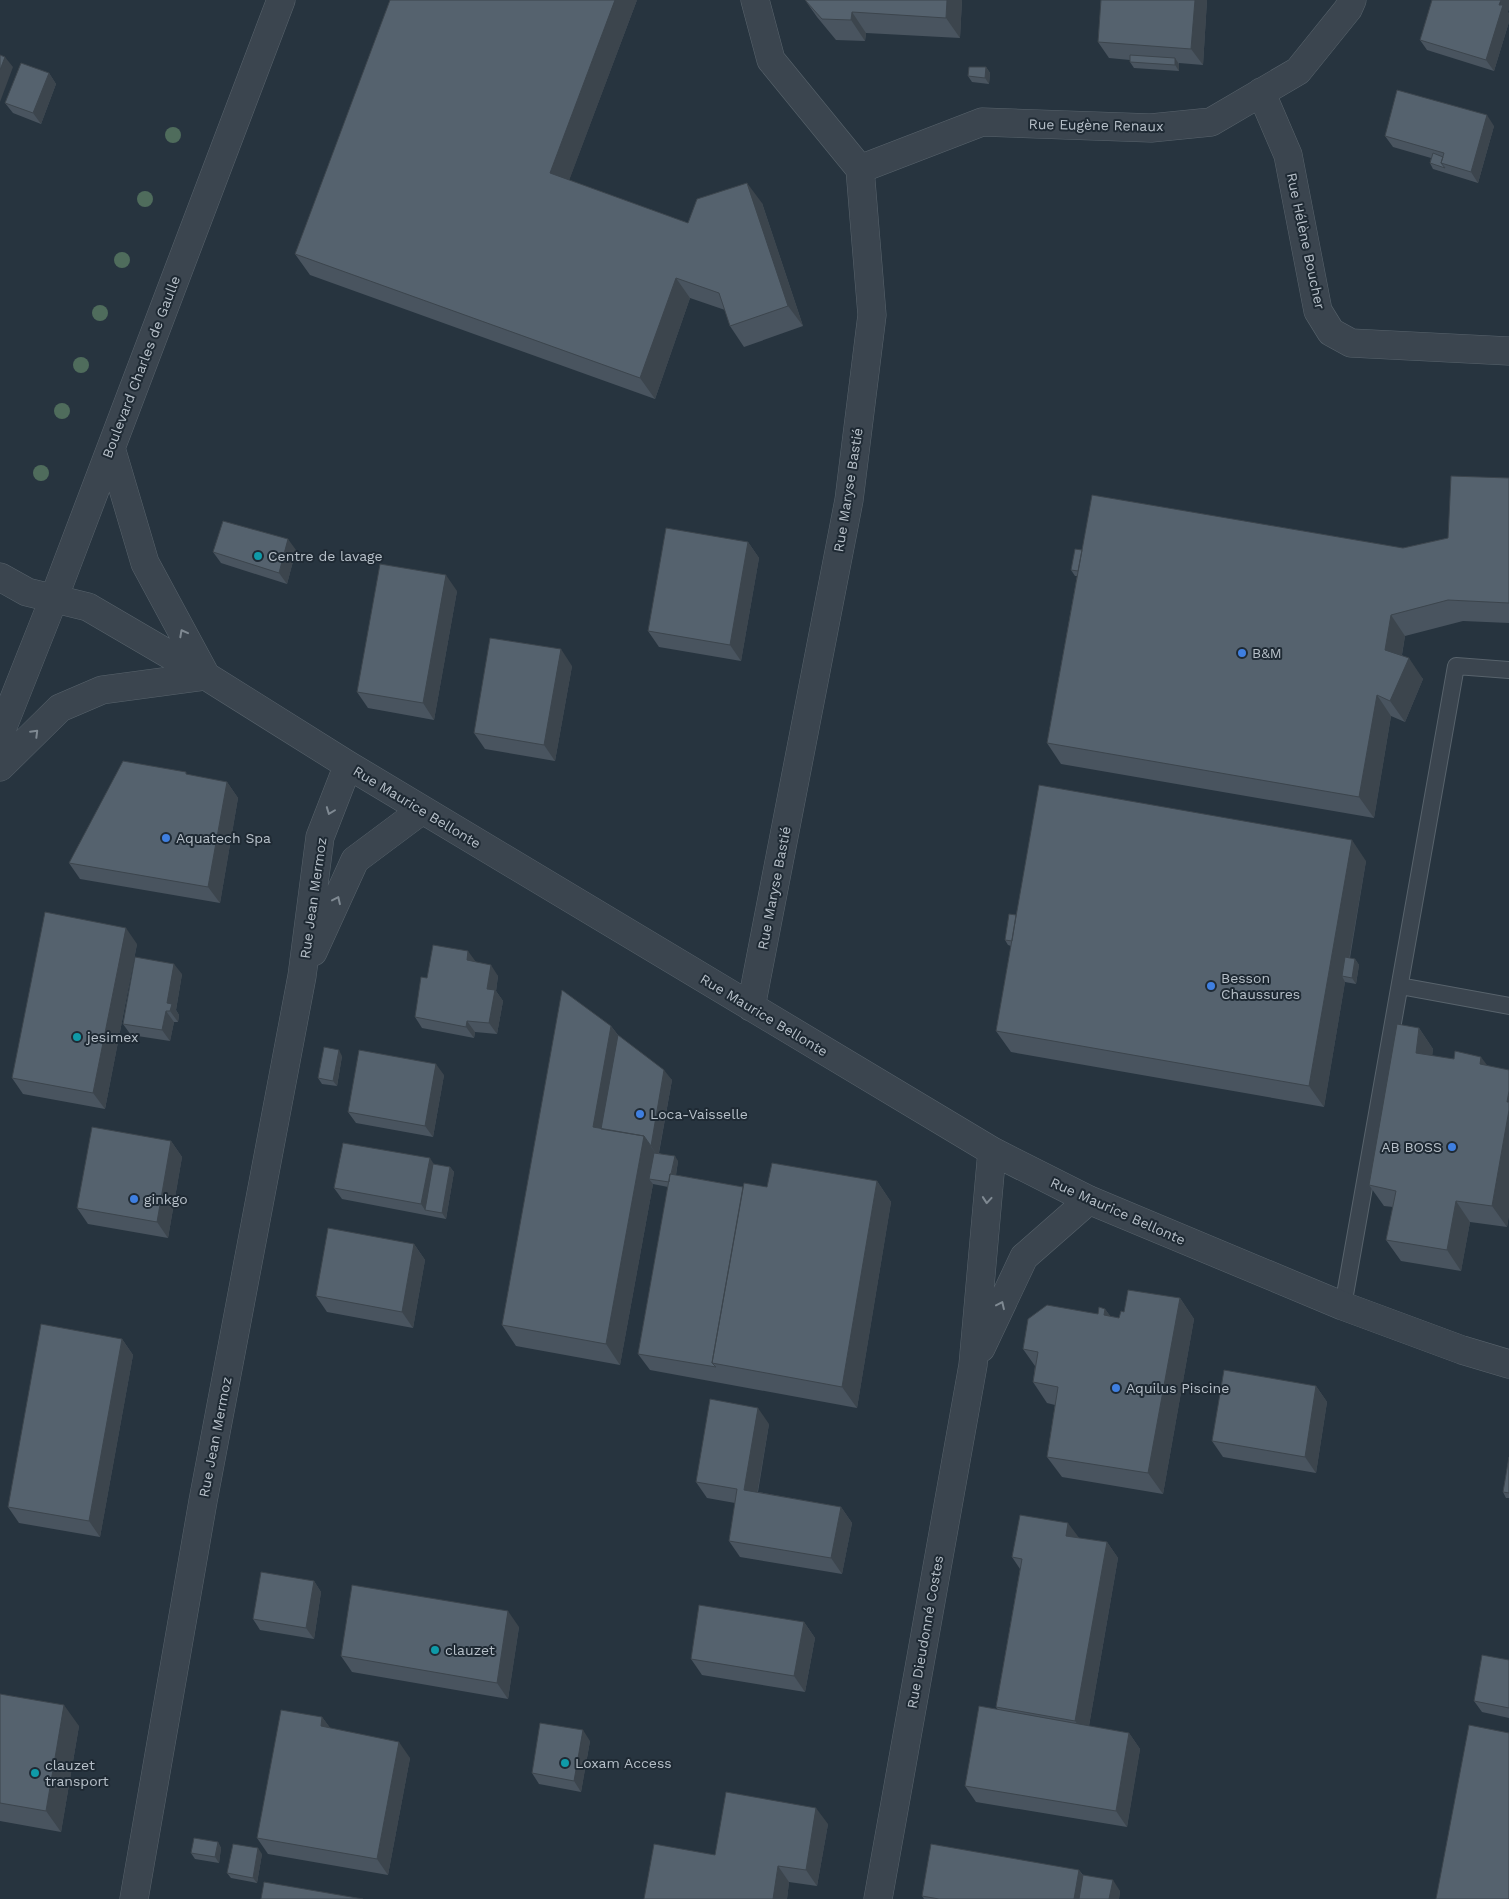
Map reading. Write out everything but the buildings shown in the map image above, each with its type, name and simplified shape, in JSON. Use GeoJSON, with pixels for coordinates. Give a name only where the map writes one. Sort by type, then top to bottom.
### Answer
{"type":"FeatureCollection","features":[{"type":"Feature","properties":{"kind":"street","name":"Boulevard Charles de Gaulle"},"geometry":{"type":"LineString","coordinates":[[0,734],[54,598],[281,0]]}},
{"type":"Feature","properties":{"kind":"street"},"geometry":{"type":"LineString","coordinates":[[755,0],[771,60],[860,170]]}},
{"type":"Feature","properties":{"kind":"street","name":"Rue Eugène Renaux"},"geometry":{"type":"LineString","coordinates":[[860,170],[982,122],[1151,128],[1211,122],[1298,71],[1348,9],[1352,0]]}},
{"type":"Feature","properties":{"kind":"street","name":"Rue Hélène Boucher"},"geometry":{"type":"LineString","coordinates":[[1261,92],[1288,155],[1318,311],[1331,332],[1351,343],[1509,351]]}},
{"type":"Feature","properties":{"kind":"street","name":"Rue Maryse Bastié"},"geometry":{"type":"LineString","coordinates":[[751,1007],[849,500],[872,315],[860,170]]}},
{"type":"Feature","properties":{"kind":"street"},"geometry":{"type":"LineString","coordinates":[[0,767],[60,708],[102,690],[206,676],[144,563],[111,448]]}},
{"type":"Feature","properties":{"kind":"street","name":"Rue Maurice Bellonte"},"geometry":{"type":"LineString","coordinates":[[0,577],[26,592],[88,607],[206,676],[422,810],[992,1151],[1089,1200],[1343,1306],[1462,1350],[1509,1364]]}},
{"type":"Feature","properties":{"kind":"street","name":"Rue Jean Mermoz"},"geometry":{"type":"LineString","coordinates":[[134,1899],[204,1492],[302,976],[320,837],[348,765]]}},
{"type":"Feature","properties":{"kind":"street","name":"Rue Jean Mermoz"},"geometry":{"type":"LineString","coordinates":[[302,976],[355,860],[422,810]]}},
{"type":"Feature","properties":{"kind":"street","name":"Rue Dieudonné Costes"},"geometry":{"type":"LineString","coordinates":[[878,1899],[973,1365],[992,1151]]}},
{"type":"Feature","properties":{"kind":"street","name":"Rue Dieudonné Costes"},"geometry":{"type":"LineString","coordinates":[[973,1365],[1024,1257],[1089,1200]]}},
{"type":"Feature","properties":{"kind":"lane"},"geometry":{"type":"LineString","coordinates":[[1343,1306],[1456,666],[1509,670]]}},
{"type":"Feature","properties":{"kind":"lane"},"geometry":{"type":"LineString","coordinates":[[1400,986],[1509,1006]]}},
{"type":"Feature","properties":{"kind":"place","name":"Centre de lavage"},"geometry":{"type":"Point","coordinates":[258,556]}},
{"type":"Feature","properties":{"kind":"place","name":"B&M"},"geometry":{"type":"Point","coordinates":[1242,653]}},
{"type":"Feature","properties":{"kind":"place","name":"Aquatech Spa"},"geometry":{"type":"Point","coordinates":[166,838]}},
{"type":"Feature","properties":{"kind":"place","name":"Besson Chaussures"},"geometry":{"type":"Point","coordinates":[1211,986]}},
{"type":"Feature","properties":{"kind":"place","name":"jesimex"},"geometry":{"type":"Point","coordinates":[77,1037]}},
{"type":"Feature","properties":{"kind":"place","name":"Loca-Vaisselle"},"geometry":{"type":"Point","coordinates":[640,1114]}},
{"type":"Feature","properties":{"kind":"place","name":"AB BOSS"},"geometry":{"type":"Point","coordinates":[1452,1147]}},
{"type":"Feature","properties":{"kind":"place","name":"ginkgo"},"geometry":{"type":"Point","coordinates":[134,1199]}},
{"type":"Feature","properties":{"kind":"place","name":"Aquilus Piscine"},"geometry":{"type":"Point","coordinates":[1116,1388]}},
{"type":"Feature","properties":{"kind":"place","name":"clauzet"},"geometry":{"type":"Point","coordinates":[435,1650]}},
{"type":"Feature","properties":{"kind":"place","name":"Loxam Access"},"geometry":{"type":"Point","coordinates":[565,1763]}},
{"type":"Feature","properties":{"kind":"place","name":"clauzet transport"},"geometry":{"type":"Point","coordinates":[35,1773]}}]}
